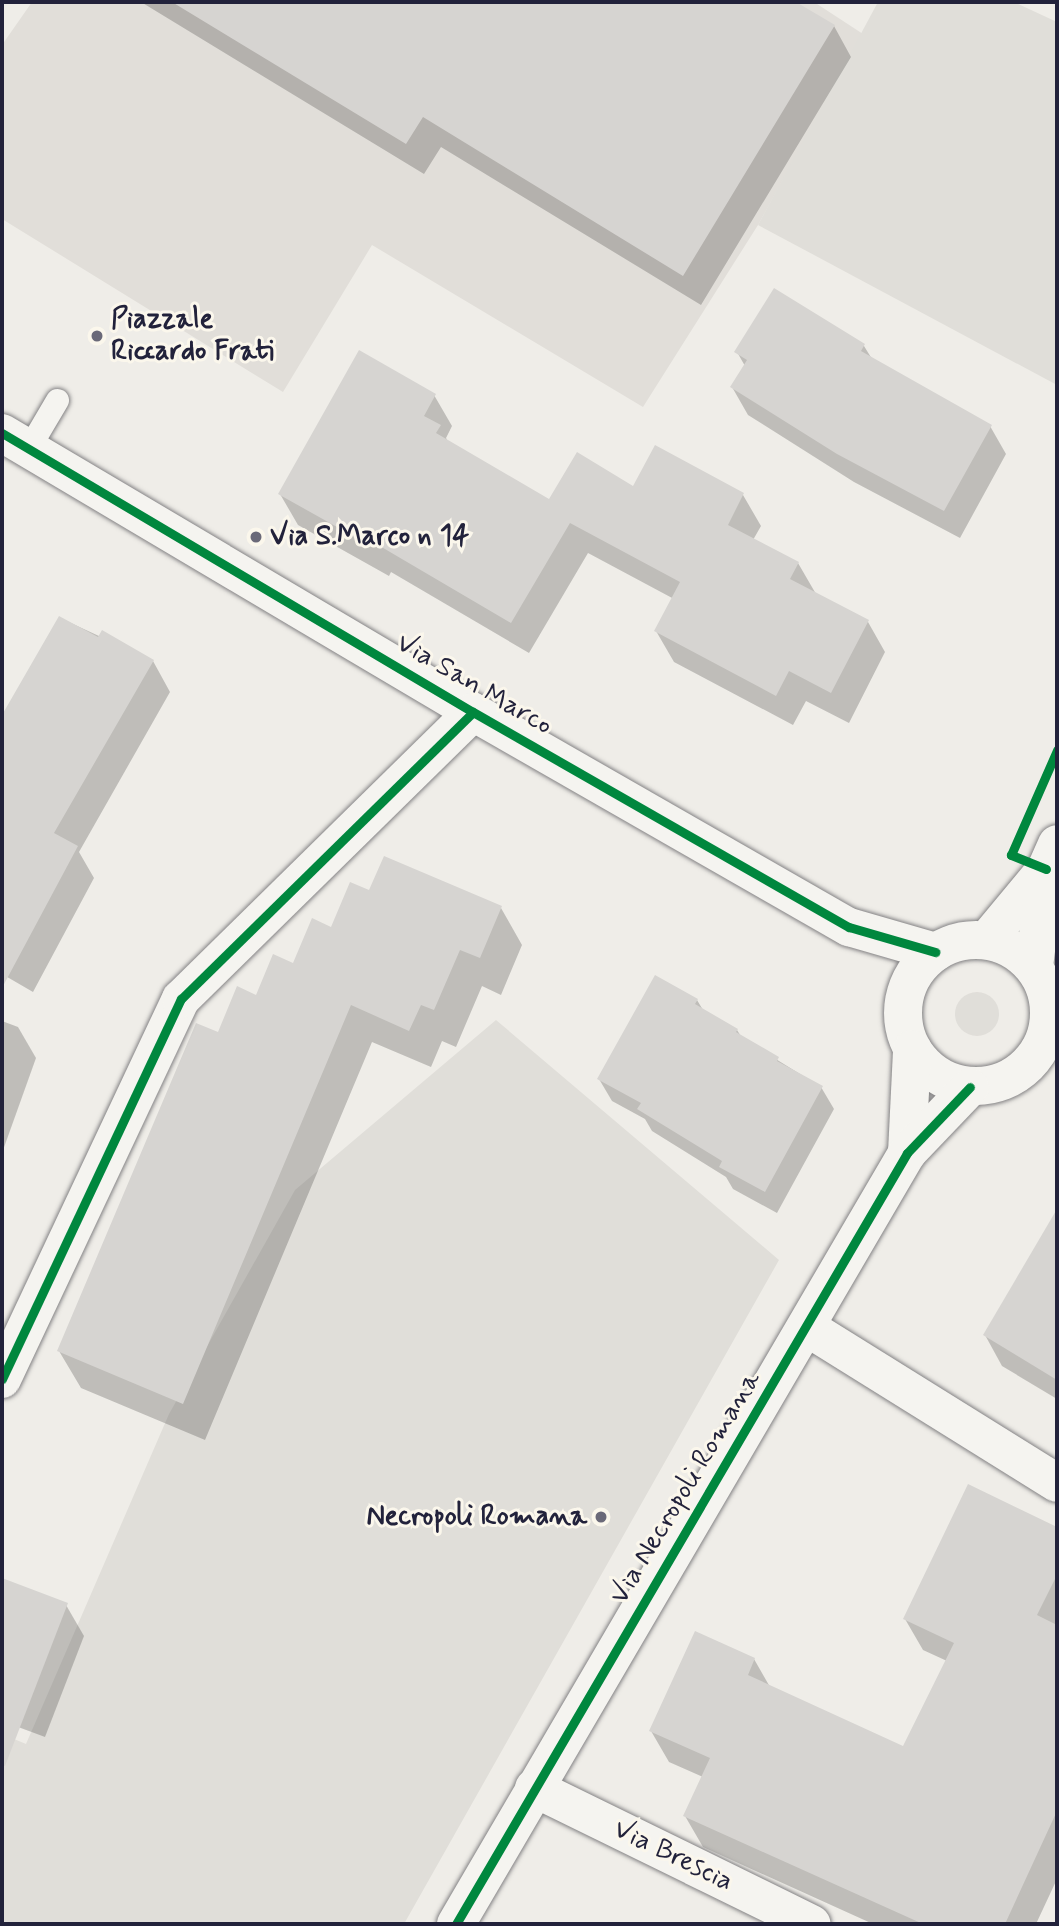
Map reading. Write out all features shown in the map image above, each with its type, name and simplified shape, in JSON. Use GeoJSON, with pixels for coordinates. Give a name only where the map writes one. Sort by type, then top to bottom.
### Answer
{"type":"FeatureCollection","features":[{"type":"Feature","properties":{"kind":"street","name":"Via San Marco"},"geometry":{"type":"LineString","coordinates":[[15,441],[473,712],[849,927],[935,952]]}},
{"type":"Feature","properties":{"kind":"street"},"geometry":{"type":"LineString","coordinates":[[2,1379],[181,999],[473,712]]}},
{"type":"Feature","properties":{"kind":"street"},"geometry":{"type":"LineString","coordinates":[[987,940],[1051,856]]}},
{"type":"Feature","properties":{"kind":"street"},"geometry":{"type":"LineString","coordinates":[[1034,967],[1051,856]]}},
{"type":"Feature","properties":{"kind":"street","name":"Via San Marco"},"geometry":{"type":"LineString","coordinates":[[849,927],[907,990]]}},
{"type":"Feature","properties":{"kind":"street"},"geometry":{"type":"LineString","coordinates":[[987,940],[1016,951],[1034,967],[1045,987],[1054,1024],[1042,1048],[1042,1071],[999,1084],[970,1087],[930,1071],[912,1049],[902,1020],[907,990],[917,969],[935,952],[960,941],[987,940]]}},
{"type":"Feature","properties":{"kind":"street","name":"Via Necropoli Romana"},"geometry":{"type":"LineString","coordinates":[[907,1153],[912,1049]]}},
{"type":"Feature","properties":{"kind":"street","name":"Via Necropoli Romana"},"geometry":{"type":"LineString","coordinates":[[456,1924],[808,1328],[907,1153],[970,1087]]}},
{"type":"Feature","properties":{"kind":"street"},"geometry":{"type":"LineString","coordinates":[[808,1328],[1057,1483]]}},
{"type":"Feature","properties":{"kind":"street","name":"Via Brescia"},"geometry":{"type":"LineString","coordinates":[[534,1788],[812,1924]]}},
{"type":"Feature","properties":{"kind":"lane"},"geometry":{"type":"LineString","coordinates":[[15,441],[57,400]]}},
{"type":"Feature","properties":{"kind":"shaded area"},"geometry":{"type":"Polygon","coordinates":[[[32,2],[814,2],[863,34],[758,225],[643,407],[372,245],[283,392],[2,219],[2,45],[32,2]]]}},
{"type":"Feature","properties":{"kind":"shaded area"},"geometry":{"type":"Polygon","coordinates":[[[878,2],[1014,2],[1057,22],[1057,385],[758,225],[878,2]]]}},
{"type":"Feature","properties":{"kind":"shaded area"},"geometry":{"type":"Polygon","coordinates":[[[977,992],[986,993],[993,998],[998,1005],[998,1023],[993,1030],[986,1035],[977,1036],[968,1035],[961,1030],[956,1023],[955,1014],[956,1005],[961,998],[968,993],[977,992]]]}},
{"type":"Feature","properties":{"kind":"shaded area"},"geometry":{"type":"Polygon","coordinates":[[[496,1020],[779,1260],[404,1924],[2,1924],[2,1734],[26,1744],[169,1414],[295,1190],[496,1020]]]}},
{"type":"Feature","properties":{"kind":"building"},"geometry":{"type":"Polygon","coordinates":[[[172,2],[796,2],[835,25],[683,276],[423,117],[406,144],[172,2]]]}},
{"type":"Feature","properties":{"kind":"building"},"geometry":{"type":"Polygon","coordinates":[[[774,288],[865,344],[861,351],[992,425],[944,511],[837,454],[730,387],[747,360],[734,352],[774,288]]]}},
{"type":"Feature","properties":{"kind":"building"},"geometry":{"type":"Polygon","coordinates":[[[359,350],[436,394],[424,416],[441,425],[436,433],[549,499],[577,452],[633,486],[655,445],[744,493],[728,525],[799,562],[790,579],[869,620],[831,693],[789,671],[776,696],[654,631],[680,582],[570,523],[511,623],[373,542],[371,546],[278,494],[359,350]]]}},
{"type":"Feature","properties":{"kind":"building"},"geometry":{"type":"Polygon","coordinates":[[[59,616],[98,637],[102,630],[154,660],[54,833],[78,846],[2,988],[2,715],[59,616]]]}},
{"type":"Feature","properties":{"kind":"building"},"geometry":{"type":"Polygon","coordinates":[[[384,856],[502,906],[480,958],[460,950],[434,1010],[421,1005],[409,1031],[351,1005],[183,1404],[57,1351],[196,1023],[218,1032],[237,986],[256,995],[273,954],[293,963],[312,918],[331,927],[350,882],[369,890],[384,856]]]}},
{"type":"Feature","properties":{"kind":"building"},"geometry":{"type":"Polygon","coordinates":[[[655,975],[698,999],[695,1004],[779,1057],[777,1061],[823,1086],[765,1192],[719,1167],[722,1161],[637,1109],[641,1103],[597,1079],[655,975]]]}},
{"type":"Feature","properties":{"kind":"building"},"geometry":{"type":"Polygon","coordinates":[[[1057,1209],[1057,1380],[983,1335],[1057,1209]]]}},
{"type":"Feature","properties":{"kind":"building"},"geometry":{"type":"Polygon","coordinates":[[[968,1484],[1057,1527],[1057,1575],[1037,1615],[1057,1625],[1057,1811],[1005,1924],[923,1924],[683,1816],[710,1758],[649,1731],[695,1631],[755,1658],[748,1675],[903,1746],[954,1643],[903,1619],[968,1484]]]}},
{"type":"Feature","properties":{"kind":"building"},"geometry":{"type":"Polygon","coordinates":[[[2,1578],[68,1603],[5,1766],[2,1765],[2,1578]]]}},
{"type":"Feature","properties":{"kind":"cycle path"},"geometry":{"type":"LineString","coordinates":[[2,433],[473,712],[849,927],[935,952]]}},
{"type":"Feature","properties":{"kind":"cycle path"},"geometry":{"type":"LineString","coordinates":[[2,1379],[181,999],[473,712]]}},
{"type":"Feature","properties":{"kind":"cycle path"},"geometry":{"type":"LineString","coordinates":[[1046,869],[1011,855],[1057,750]]}},
{"type":"Feature","properties":{"kind":"cycle path"},"geometry":{"type":"LineString","coordinates":[[456,1924],[907,1153],[970,1087]]}},
{"type":"Feature","properties":{"kind":"place","name":"Piazzale Riccardo Frati"},"geometry":{"type":"Point","coordinates":[97,336]}},
{"type":"Feature","properties":{"kind":"place","name":"Via S.Marco n 14"},"geometry":{"type":"Point","coordinates":[256,537]}},
{"type":"Feature","properties":{"kind":"place","name":"Necropoli Romana"},"geometry":{"type":"Point","coordinates":[601,1517]}}]}
